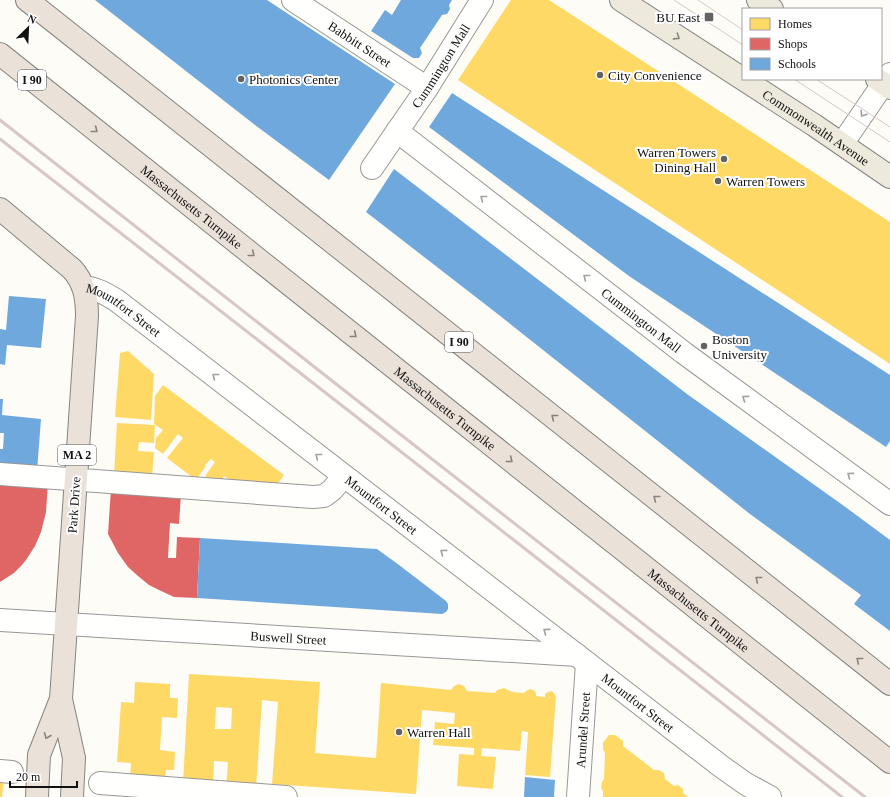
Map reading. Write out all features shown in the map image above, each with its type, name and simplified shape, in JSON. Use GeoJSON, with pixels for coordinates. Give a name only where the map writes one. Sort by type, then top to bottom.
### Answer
{"type":"FeatureCollection","features":[{"type":"Feature","properties":{"kind":"highway","name":"I 90"},"geometry":{"type":"LineString","coordinates":[[27,0],[890,684]]}},
{"type":"Feature","properties":{"kind":"highway","name":"Massachusetts Turnpike"},"geometry":{"type":"LineString","coordinates":[[0,54],[890,762]]}},
{"type":"Feature","properties":{"kind":"highway","name":"Mountfort Street"},"geometry":{"type":"LineString","coordinates":[[0,208],[72,268],[84,287]]}},
{"type":"Feature","properties":{"kind":"highway","name":"Park Drive"},"geometry":{"type":"LineString","coordinates":[[72,797],[74,758],[61,700],[87,316],[87,302],[84,287]]}},
{"type":"Feature","properties":{"kind":"highway","name":"Park Drive"},"geometry":{"type":"LineString","coordinates":[[37,797],[39,756],[61,700]]}},
{"type":"Feature","properties":{"kind":"main road","name":"Commonwealth Avenue"},"geometry":{"type":"LineString","coordinates":[[621,0],[742,79]]}},
{"type":"Feature","properties":{"kind":"main road"},"geometry":{"type":"LineString","coordinates":[[758,0],[770,8]]}},
{"type":"Feature","properties":{"kind":"main road","name":"Commonwealth Avenue"},"geometry":{"type":"LineString","coordinates":[[744,80],[890,177]]}},
{"type":"Feature","properties":{"kind":"street","name":"Babbitt Street"},"geometry":{"type":"LineString","coordinates":[[293,0],[427,88]]}},
{"type":"Feature","properties":{"kind":"street","name":"Cummington Mall"},"geometry":{"type":"LineString","coordinates":[[372,168],[427,88],[482,0]]}},
{"type":"Feature","properties":{"kind":"street"},"geometry":{"type":"LineString","coordinates":[[842,144],[885,81]]}},
{"type":"Feature","properties":{"kind":"street","name":"Cummington Mall"},"geometry":{"type":"LineString","coordinates":[[397,131],[684,353],[887,496]]}},
{"type":"Feature","properties":{"kind":"street","name":"Mountfort Street"},"geometry":{"type":"LineString","coordinates":[[84,287],[94,288],[116,300],[722,768],[746,784],[770,797]]}},
{"type":"Feature","properties":{"kind":"street"},"geometry":{"type":"LineString","coordinates":[[0,474],[313,498],[324,496],[332,490],[344,476]]}},
{"type":"Feature","properties":{"kind":"street","name":"Buswell Street"},"geometry":{"type":"LineString","coordinates":[[0,620],[582,659]]}},
{"type":"Feature","properties":{"kind":"street","name":"Arundel Street"},"geometry":{"type":"LineString","coordinates":[[578,797],[582,659]]}},
{"type":"Feature","properties":{"kind":"street"},"geometry":{"type":"LineString","coordinates":[[100,783],[286,797]]}},
{"type":"Feature","properties":{"kind":"building: Homes","name":"Warren Towers"},"geometry":{"type":"Polygon","coordinates":[[[511,0],[549,0],[890,222],[890,364],[458,80],[511,0]]]}},
{"type":"Feature","properties":{"kind":"building: Homes"},"geometry":{"type":"Polygon","coordinates":[[[128,351],[154,374],[151,420],[115,417],[120,353],[128,351]]]}},
{"type":"Feature","properties":{"kind":"building: Homes"},"geometry":{"type":"Polygon","coordinates":[[[163,385],[284,475],[277,485],[233,482],[224,476],[221,481],[210,480],[205,476],[215,462],[211,459],[205,465],[206,466],[196,480],[167,458],[183,438],[178,434],[163,454],[155,448],[156,438],[163,430],[154,424],[155,396],[163,385]]]}},
{"type":"Feature","properties":{"kind":"building: Homes"},"geometry":{"type":"Polygon","coordinates":[[[117,423],[155,425],[154,443],[139,442],[138,451],[154,452],[152,477],[114,475],[117,423]]]}},
{"type":"Feature","properties":{"kind":"building: Homes"},"geometry":{"type":"Polygon","coordinates":[[[189,674],[320,682],[315,753],[376,758],[381,683],[451,690],[454,686],[459,684],[464,686],[467,691],[495,693],[497,690],[504,688],[512,692],[524,693],[530,689],[535,691],[536,696],[545,697],[545,694],[552,691],[556,696],[550,777],[525,775],[528,732],[522,731],[520,751],[482,748],[481,756],[496,757],[493,789],[457,786],[459,754],[474,755],[474,748],[433,745],[435,722],[454,724],[455,713],[422,710],[416,794],[272,784],[278,702],[262,700],[256,788],[226,786],[228,762],[214,761],[213,785],[183,783],[189,674]],[[216,707],[215,729],[231,729],[232,708],[216,707]]]}},
{"type":"Feature","properties":{"kind":"building: Homes"},"geometry":{"type":"Polygon","coordinates":[[[135,682],[170,684],[170,698],[178,698],[177,718],[162,717],[160,750],[175,752],[174,770],[166,770],[165,781],[130,779],[131,763],[117,762],[121,702],[134,703],[135,682]]]}},
{"type":"Feature","properties":{"kind":"building: Homes"},"geometry":{"type":"Polygon","coordinates":[[[609,735],[615,735],[623,741],[623,746],[654,770],[659,770],[664,773],[665,779],[674,786],[678,785],[683,789],[683,793],[688,797],[603,797],[603,791],[601,788],[604,779],[605,753],[603,743],[609,735]]]}},
{"type":"Feature","properties":{"kind":"building: Homes"},"geometry":{"type":"Polygon","coordinates":[[[0,779],[4,780],[2,797],[0,797],[0,779]]]}},
{"type":"Feature","properties":{"kind":"building: Shops"},"geometry":{"type":"Polygon","coordinates":[[[0,480],[48,483],[46,512],[41,532],[35,546],[21,566],[14,573],[0,582],[0,480]]]}},
{"type":"Feature","properties":{"kind":"building: Shops"},"geometry":{"type":"Polygon","coordinates":[[[111,489],[181,494],[179,524],[170,523],[168,558],[176,558],[177,537],[200,538],[197,598],[174,597],[149,585],[128,567],[118,553],[108,534],[111,489]]]}},
{"type":"Feature","properties":{"kind":"building: Schools"},"geometry":{"type":"Polygon","coordinates":[[[95,0],[267,0],[395,84],[329,180],[255,125],[95,0]]]}},
{"type":"Feature","properties":{"kind":"building: Schools"},"geometry":{"type":"Polygon","coordinates":[[[401,0],[452,0],[447,14],[442,15],[420,48],[422,53],[419,58],[413,58],[371,31],[385,10],[392,15],[401,0]]]}},
{"type":"Feature","properties":{"kind":"building: Schools"},"geometry":{"type":"Polygon","coordinates":[[[452,93],[890,375],[890,441],[886,447],[629,276],[429,127],[452,93]]]}},
{"type":"Feature","properties":{"kind":"building: Schools"},"geometry":{"type":"Polygon","coordinates":[[[394,169],[687,394],[890,540],[890,631],[854,604],[861,595],[750,514],[499,315],[366,212],[394,169]]]}},
{"type":"Feature","properties":{"kind":"building: Schools"},"geometry":{"type":"Polygon","coordinates":[[[9,296],[46,299],[41,348],[7,345],[5,365],[0,364],[0,329],[6,330],[9,296]]]}},
{"type":"Feature","properties":{"kind":"building: Schools"},"geometry":{"type":"Polygon","coordinates":[[[0,399],[3,399],[2,415],[41,419],[37,471],[0,468],[0,449],[3,449],[4,433],[0,433],[0,399]]]}},
{"type":"Feature","properties":{"kind":"building: Schools"},"geometry":{"type":"Polygon","coordinates":[[[200,538],[377,549],[446,601],[448,604],[448,609],[442,614],[197,598],[200,538]]]}},
{"type":"Feature","properties":{"kind":"building: Schools"},"geometry":{"type":"Polygon","coordinates":[[[525,777],[555,780],[554,797],[524,797],[525,777]]]}},
{"type":"Feature","properties":{"kind":"tram line"},"geometry":{"type":"LineString","coordinates":[[674,0],[742,44]]}},
{"type":"Feature","properties":{"kind":"tram line"},"geometry":{"type":"LineString","coordinates":[[698,0],[742,29]]}},
{"type":"Feature","properties":{"kind":"tram line"},"geometry":{"type":"LineString","coordinates":[[796,80],[890,142]]}},
{"type":"Feature","properties":{"kind":"tram line"},"geometry":{"type":"LineString","coordinates":[[818,80],[890,127]]}},
{"type":"Feature","properties":{"kind":"railway"},"geometry":{"type":"LineString","coordinates":[[0,120],[865,797]]}},
{"type":"Feature","properties":{"kind":"railway"},"geometry":{"type":"LineString","coordinates":[[0,139],[842,797]]}},
{"type":"Feature","properties":{"kind":"place","name":"BU East"},"geometry":{"type":"Point","coordinates":[709,17]}},
{"type":"Feature","properties":{"kind":"place","name":"City Convenience"},"geometry":{"type":"Point","coordinates":[600,75]}},
{"type":"Feature","properties":{"kind":"place","name":"Photonics Center"},"geometry":{"type":"Point","coordinates":[241,79]}},
{"type":"Feature","properties":{"kind":"place","name":"Warren Towers Dining Hall"},"geometry":{"type":"Point","coordinates":[724,159]}},
{"type":"Feature","properties":{"kind":"place","name":"Warren Towers"},"geometry":{"type":"Point","coordinates":[718,181]}},
{"type":"Feature","properties":{"kind":"place","name":"Boston University"},"geometry":{"type":"Point","coordinates":[704,346]}},
{"type":"Feature","properties":{"kind":"place","name":"Warren Hall"},"geometry":{"type":"Point","coordinates":[399,732]}}]}
